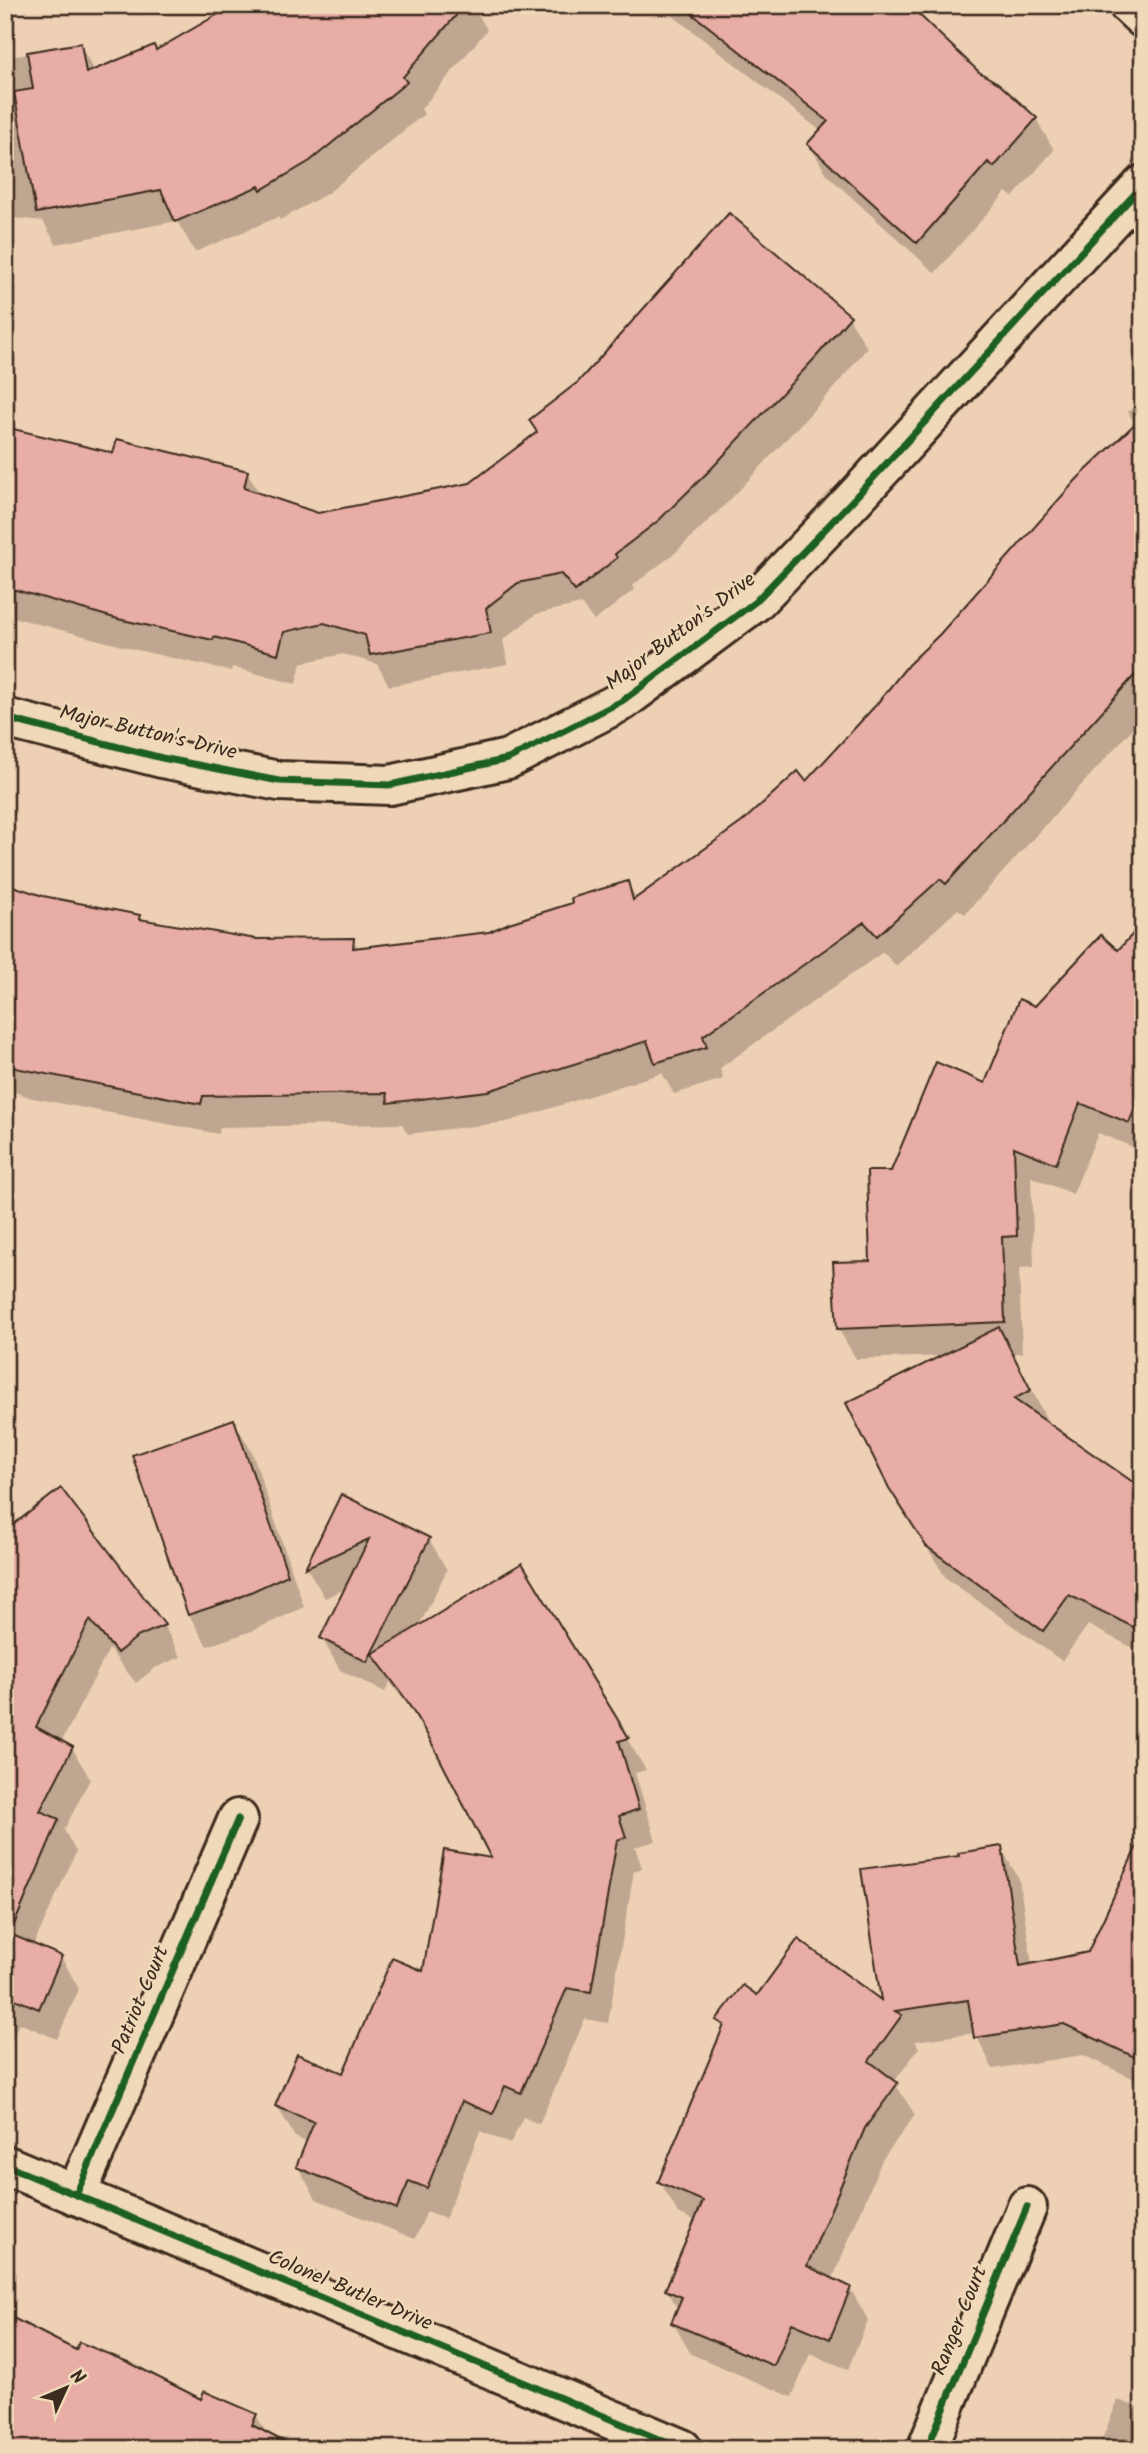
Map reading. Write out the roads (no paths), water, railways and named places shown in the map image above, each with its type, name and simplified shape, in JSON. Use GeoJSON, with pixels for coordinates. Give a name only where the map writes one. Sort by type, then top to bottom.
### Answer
{"type":"FeatureCollection","features":[{"type":"Feature","properties":{"kind":"street"},"geometry":{"type":"LineString","coordinates":[[1129,5],[1143,18]]}},
{"type":"Feature","properties":{"kind":"street","name":"Major Button's Drive"},"geometry":{"type":"LineString","coordinates":[[5,718],[162,758],[279,780],[390,785],[508,759],[622,701],[755,602],[1143,185]]}},
{"type":"Feature","properties":{"kind":"street","name":"Patriot Court"},"geometry":{"type":"LineString","coordinates":[[76,2195],[238,1819]]}},
{"type":"Feature","properties":{"kind":"street","name":"Colonel Butler Drive"},"geometry":{"type":"LineString","coordinates":[[5,2165],[682,2449]]}},
{"type":"Feature","properties":{"kind":"street","name":"Ranger Court"},"geometry":{"type":"LineString","coordinates":[[927,2449],[1027,2207]]}}]}
